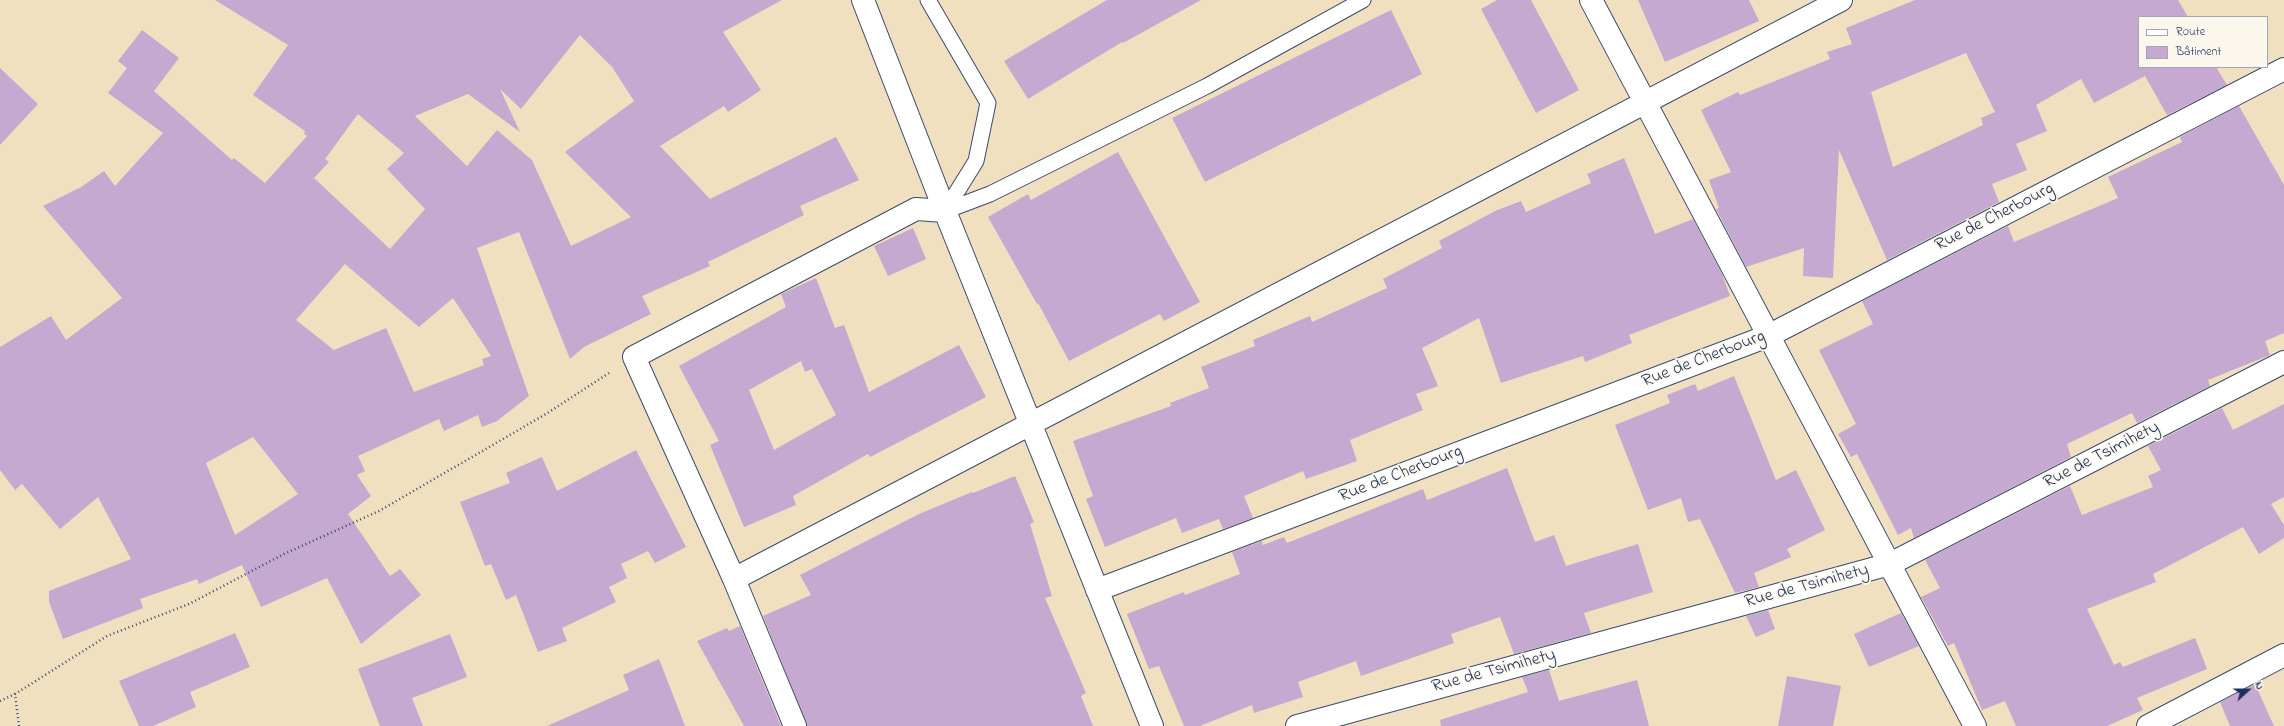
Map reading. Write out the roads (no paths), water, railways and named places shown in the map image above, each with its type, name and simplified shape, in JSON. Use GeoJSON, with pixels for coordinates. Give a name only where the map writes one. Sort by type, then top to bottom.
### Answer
{"type":"FeatureCollection","features":[{"type":"Feature","properties":{"kind":"street"},"geometry":{"type":"LineString","coordinates":[[863,0],[945,211],[1152,726]]}},
{"type":"Feature","properties":{"kind":"street"},"geometry":{"type":"LineString","coordinates":[[1591,0],[1975,726]]}},
{"type":"Feature","properties":{"kind":"street"},"geometry":{"type":"LineString","coordinates":[[734,579],[1840,0]]}},
{"type":"Feature","properties":{"kind":"street","name":"Rue de Cherbourg"},"geometry":{"type":"LineString","coordinates":[[1097,590],[1768,336],[2284,69]]}},
{"type":"Feature","properties":{"kind":"street"},"geometry":{"type":"LineString","coordinates":[[794,726],[734,579],[634,357],[916,209],[945,211]]}},
{"type":"Feature","properties":{"kind":"street","name":"Rue de Tsimihety"},"geometry":{"type":"LineString","coordinates":[[1297,726],[1890,564],[2284,362]]}},
{"type":"Feature","properties":{"kind":"street"},"geometry":{"type":"LineString","coordinates":[[2148,726],[2284,655]]}},
{"type":"Feature","properties":{"kind":"lane"},"geometry":{"type":"LineString","coordinates":[[928,0],[988,103],[976,161],[945,211]]}},
{"type":"Feature","properties":{"kind":"lane"},"geometry":{"type":"LineString","coordinates":[[945,211],[990,194],[1207,86],[1363,0]]}}]}
